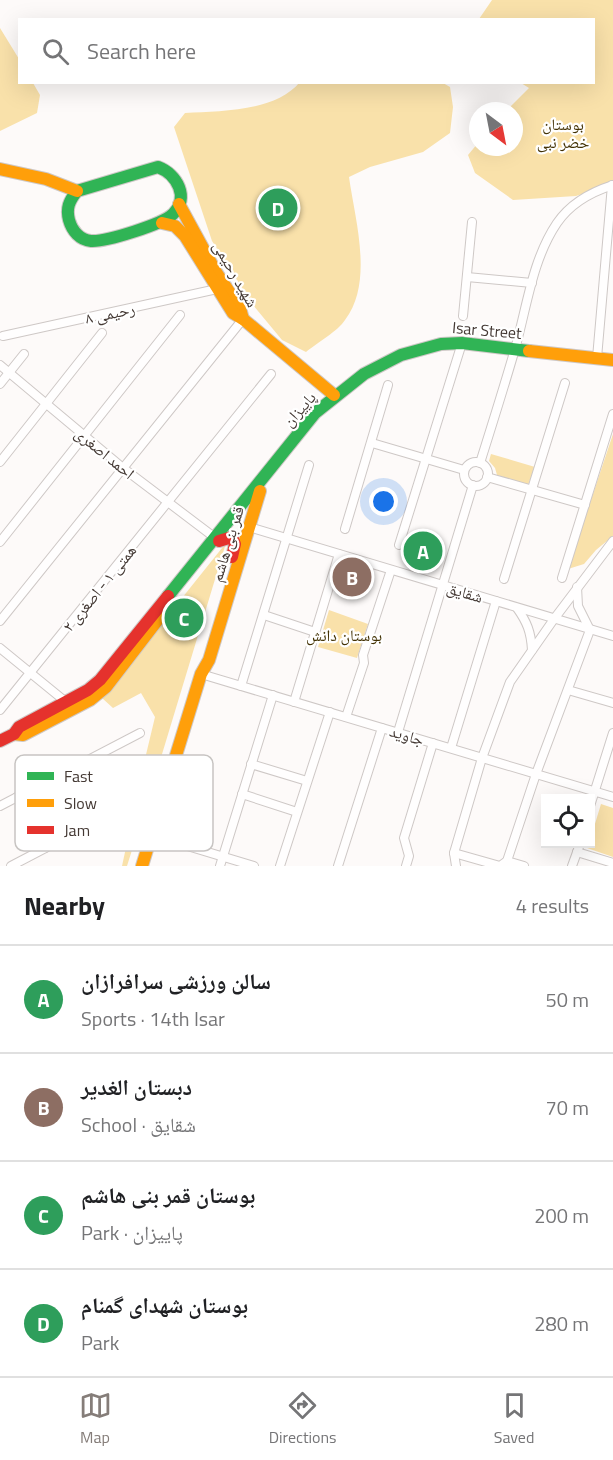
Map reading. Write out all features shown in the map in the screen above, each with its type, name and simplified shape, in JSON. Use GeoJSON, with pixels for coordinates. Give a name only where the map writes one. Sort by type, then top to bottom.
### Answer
{"type":"FeatureCollection","features":[{"type":"Feature","properties":{"kind":"street","name":"شهید رحیمی"},"geometry":{"type":"LineString","coordinates":[[77,191],[158,167],[168,170],[177,181],[181,193],[179,204],[212,264],[240,308],[243,319],[334,395]]}},
{"type":"Feature","properties":{"kind":"street"},"geometry":{"type":"LineString","coordinates":[[0,169],[46,179],[77,191],[68,201],[67,211],[72,229],[79,237],[89,241],[105,239],[162,223],[172,217],[178,210],[179,204]]}},
{"type":"Feature","properties":{"kind":"street"},"geometry":{"type":"LineString","coordinates":[[480,463],[515,349],[538,261],[556,224],[568,209],[580,200],[612,185]]}},
{"type":"Feature","properties":{"kind":"street"},"geometry":{"type":"LineString","coordinates":[[597,358],[612,185]]}},
{"type":"Feature","properties":{"kind":"street"},"geometry":{"type":"LineString","coordinates":[[463,316],[472,222]]}},
{"type":"Feature","properties":{"kind":"street"},"geometry":{"type":"LineString","coordinates":[[0,621],[243,319],[233,313],[185,236],[175,226],[162,223]]}},
{"type":"Feature","properties":{"kind":"street"},"geometry":{"type":"LineString","coordinates":[[467,277],[532,283]]}},
{"type":"Feature","properties":{"kind":"street","name":"رحیمی ۸"},"geometry":{"type":"LineString","coordinates":[[3,336],[217,289]]}},
{"type":"Feature","properties":{"kind":"street"},"geometry":{"type":"LineString","coordinates":[[0,542],[86,437],[180,315]]}},
{"type":"Feature","properties":{"kind":"street"},"geometry":{"type":"LineString","coordinates":[[0,462],[102,333]]}},
{"type":"Feature","properties":{"kind":"street","name":"Isar Street"},"geometry":{"type":"LineString","coordinates":[[334,395],[376,366],[424,346],[442,343],[462,343],[613,360]]}},
{"type":"Feature","properties":{"kind":"street"},"geometry":{"type":"LineString","coordinates":[[399,545],[462,343]]}},
{"type":"Feature","properties":{"kind":"street"},"geometry":{"type":"LineString","coordinates":[[0,384],[24,354]]}},
{"type":"Feature","properties":{"kind":"street","name":"احمد اصغری"},"geometry":{"type":"LineString","coordinates":[[0,365],[123,468],[217,539]]}},
{"type":"Feature","properties":{"kind":"street","name":"همتی ۱ - اصغری ۲"},"geometry":{"type":"LineString","coordinates":[[0,710],[271,374]]}},
{"type":"Feature","properties":{"kind":"street"},"geometry":{"type":"LineString","coordinates":[[504,579],[565,383]]}},
{"type":"Feature","properties":{"kind":"street"},"geometry":{"type":"LineString","coordinates":[[345,529],[388,385]]}},
{"type":"Feature","properties":{"kind":"street","name":"پاییزان"},"geometry":{"type":"LineString","coordinates":[[217,539],[260,491],[334,395]]}},
{"type":"Feature","properties":{"kind":"street","name":"پاییزان"},"geometry":{"type":"LineString","coordinates":[[0,741],[14,734],[19,727],[90,699],[106,687],[315,413],[334,395]]}},
{"type":"Feature","properties":{"kind":"street"},"geometry":{"type":"LineString","coordinates":[[562,578],[613,414]]}},
{"type":"Feature","properties":{"kind":"street"},"geometry":{"type":"LineString","coordinates":[[372,443],[464,470]]}},
{"type":"Feature","properties":{"kind":"street"},"geometry":{"type":"LineString","coordinates":[[480,463],[485,467],[487,477],[480,485],[473,486],[465,480],[464,470],[469,464],[480,463]]}},
{"type":"Feature","properties":{"kind":"street"},"geometry":{"type":"LineString","coordinates":[[241,686],[309,465]]}},
{"type":"Feature","properties":{"kind":"street"},"geometry":{"type":"LineString","coordinates":[[487,477],[585,505]]}},
{"type":"Feature","properties":{"kind":"street"},"geometry":{"type":"LineString","coordinates":[[398,732],[473,486]]}},
{"type":"Feature","properties":{"kind":"street","name":"قمر بنی هاشم"},"geometry":{"type":"LineString","coordinates":[[175,755],[201,674],[209,660],[260,491]]}},
{"type":"Feature","properties":{"kind":"street","name":"شقایق"},"geometry":{"type":"LineString","coordinates":[[249,526],[613,636]]}},
{"type":"Feature","properties":{"kind":"street","name":"قمر بنی هاشم"},"geometry":{"type":"LineString","coordinates":[[201,674],[201,659],[235,545],[232,537],[217,539]]}},
{"type":"Feature","properties":{"kind":"street"},"geometry":{"type":"LineString","coordinates":[[456,866],[454,853],[482,758],[510,682],[554,618],[613,541]]}},
{"type":"Feature","properties":{"kind":"street"},"geometry":{"type":"LineString","coordinates":[[294,702],[339,554]]}},
{"type":"Feature","properties":{"kind":"street"},"geometry":{"type":"LineString","coordinates":[[346,717],[364,663],[363,655],[391,570]]}},
{"type":"Feature","properties":{"kind":"street"},"geometry":{"type":"LineString","coordinates":[[508,864],[536,774],[590,630],[578,606],[578,587]]}},
{"type":"Feature","properties":{"kind":"street"},"geometry":{"type":"LineString","coordinates":[[451,748],[496,601]]}},
{"type":"Feature","properties":{"kind":"street"},"geometry":{"type":"LineString","coordinates":[[517,608],[527,622],[532,650]]}},
{"type":"Feature","properties":{"kind":"street"},"geometry":{"type":"LineString","coordinates":[[264,615],[315,632]]}},
{"type":"Feature","properties":{"kind":"street"},"geometry":{"type":"LineString","coordinates":[[0,648],[68,706]]}},
{"type":"Feature","properties":{"kind":"street","name":"جاوید"},"geometry":{"type":"LineString","coordinates":[[201,674],[613,797]]}},
{"type":"Feature","properties":{"kind":"street"},"geometry":{"type":"LineString","coordinates":[[568,690],[613,703]]}},
{"type":"Feature","properties":{"kind":"street"},"geometry":{"type":"LineString","coordinates":[[220,866],[273,695]]}},
{"type":"Feature","properties":{"kind":"street"},"geometry":{"type":"LineString","coordinates":[[280,866],[330,712]]}},
{"type":"Feature","properties":{"kind":"street"},"geometry":{"type":"LineString","coordinates":[[338,866],[382,728]]}},
{"type":"Feature","properties":{"kind":"street"},"geometry":{"type":"LineString","coordinates":[[98,755],[140,733]]}},
{"type":"Feature","properties":{"kind":"street"},"geometry":{"type":"LineString","coordinates":[[594,794],[613,733]]}},
{"type":"Feature","properties":{"kind":"street"},"geometry":{"type":"LineString","coordinates":[[406,866],[409,856],[404,838],[433,743]]}},
{"type":"Feature","properties":{"kind":"street"},"geometry":{"type":"LineString","coordinates":[[251,764],[307,781]]}},
{"type":"Feature","properties":{"kind":"street"},"geometry":{"type":"LineString","coordinates":[[242,794],[297,812]]}},
{"type":"Feature","properties":{"kind":"street"},"geometry":{"type":"LineString","coordinates":[[0,806],[15,798]]}},
{"type":"Feature","properties":{"kind":"street"},"geometry":{"type":"LineString","coordinates":[[572,866],[578,848],[613,863]]}},
{"type":"Feature","properties":{"kind":"street"},"geometry":{"type":"LineString","coordinates":[[14,865],[40,851]]}},
{"type":"Feature","properties":{"kind":"street","name":"قمر بنی هاشم"},"geometry":{"type":"LineString","coordinates":[[142,866],[146,851]]}},
{"type":"Feature","properties":{"kind":"street"},"geometry":{"type":"LineString","coordinates":[[203,851],[254,866]]}},
{"type":"Feature","properties":{"kind":"street"},"geometry":{"type":"LineString","coordinates":[[454,853],[500,866],[508,864],[524,866]]}},
{"type":"Feature","properties":{"kind":"green space","name":"بوستان خضر نبی"},"geometry":{"type":"Polygon","coordinates":[[[492,0],[613,0],[613,184],[576,196],[513,200],[475,173],[468,155],[523,156],[523,102],[515,102],[529,88],[523,84],[595,84],[595,18],[480,18],[492,0]]]}},
{"type":"Feature","properties":{"kind":"green space"},"geometry":{"type":"Polygon","coordinates":[[[0,28],[18,57],[18,84],[34,84],[40,95],[37,113],[0,131],[0,28]]]}},
{"type":"Feature","properties":{"kind":"green space"},"geometry":{"type":"Polygon","coordinates":[[[298,84],[445,84],[450,87],[453,107],[450,133],[423,152],[370,167],[349,177],[360,250],[359,288],[354,305],[342,324],[306,352],[282,340],[253,305],[212,241],[174,127],[185,113],[247,108],[277,99],[298,84]]]}},
{"type":"Feature","properties":{"kind":"green space"},"geometry":{"type":"Polygon","coordinates":[[[613,434],[613,536],[584,564],[568,569],[613,434]]]}},
{"type":"Feature","properties":{"kind":"green space"},"geometry":{"type":"Polygon","coordinates":[[[491,454],[535,467],[528,485],[497,475],[489,461],[491,454]]]}},
{"type":"Feature","properties":{"kind":"green space"},"geometry":{"type":"Polygon","coordinates":[[[226,543],[162,755],[146,755],[155,717],[141,693],[113,708],[102,698],[226,543]]]}},
{"type":"Feature","properties":{"kind":"green space","name":"بوستان دانش"},"geometry":{"type":"Polygon","coordinates":[[[329,610],[368,624],[357,658],[318,647],[329,610]]]}},
{"type":"Feature","properties":{"kind":"green space"},"geometry":{"type":"Polygon","coordinates":[[[601,804],[613,808],[613,857],[587,848],[595,848],[595,824],[601,804]]]}},
{"type":"Feature","properties":{"kind":"green space"},"geometry":{"type":"Polygon","coordinates":[[[125,851],[132,851],[127,866],[122,866],[125,851]]]}},
{"type":"Feature","properties":{"kind":"traffic: fast"},"geometry":{"type":"LineString","coordinates":[[158,167],[171,175],[179,187],[180,201],[173,214],[147,227],[98,241],[83,239],[74,231],[69,220],[68,208],[77,191],[158,167]]}},
{"type":"Feature","properties":{"kind":"traffic: fast"},"geometry":{"type":"LineString","coordinates":[[168,596],[315,413],[364,374],[401,355],[441,344],[462,343],[529,351]]}},
{"type":"Feature","properties":{"kind":"traffic: slow"},"geometry":{"type":"LineString","coordinates":[[0,169],[46,179],[77,191]]}},
{"type":"Feature","properties":{"kind":"traffic: slow"},"geometry":{"type":"LineString","coordinates":[[179,204],[216,272],[240,308],[243,319]]}},
{"type":"Feature","properties":{"kind":"traffic: slow"},"geometry":{"type":"LineString","coordinates":[[162,223],[175,226],[185,236],[233,313],[334,395]]}},
{"type":"Feature","properties":{"kind":"traffic: slow"},"geometry":{"type":"LineString","coordinates":[[529,351],[613,360]]}},
{"type":"Feature","properties":{"kind":"traffic: slow"},"geometry":{"type":"LineString","coordinates":[[176,755],[201,674],[209,660],[260,491]]}},
{"type":"Feature","properties":{"kind":"traffic: slow"},"geometry":{"type":"LineString","coordinates":[[14,734],[23,735],[90,700],[106,687],[163,613]]}},
{"type":"Feature","properties":{"kind":"traffic: slow"},"geometry":{"type":"LineString","coordinates":[[142,866],[147,851]]}},
{"type":"Feature","properties":{"kind":"traffic: jam"},"geometry":{"type":"LineString","coordinates":[[219,541],[232,537],[235,544],[232,557]]}},
{"type":"Feature","properties":{"kind":"traffic: jam"},"geometry":{"type":"LineString","coordinates":[[0,741],[14,734],[19,727],[88,690],[100,680],[168,596]]}},
{"type":"Feature","properties":{"kind":"place","name":"بوستان شهدای گمنام"},"geometry":{"type":"Point","coordinates":[278,208]}},
{"type":"Feature","properties":{"kind":"place","name":"سالن ورزشی سرافرازان"},"geometry":{"type":"Point","coordinates":[423,551]}},
{"type":"Feature","properties":{"kind":"place","name":"دبستان الغدیر"},"geometry":{"type":"Point","coordinates":[352,577]}},
{"type":"Feature","properties":{"kind":"place","name":"بوستان قمر بنی هاشم"},"geometry":{"type":"Point","coordinates":[184,618]}}]}
